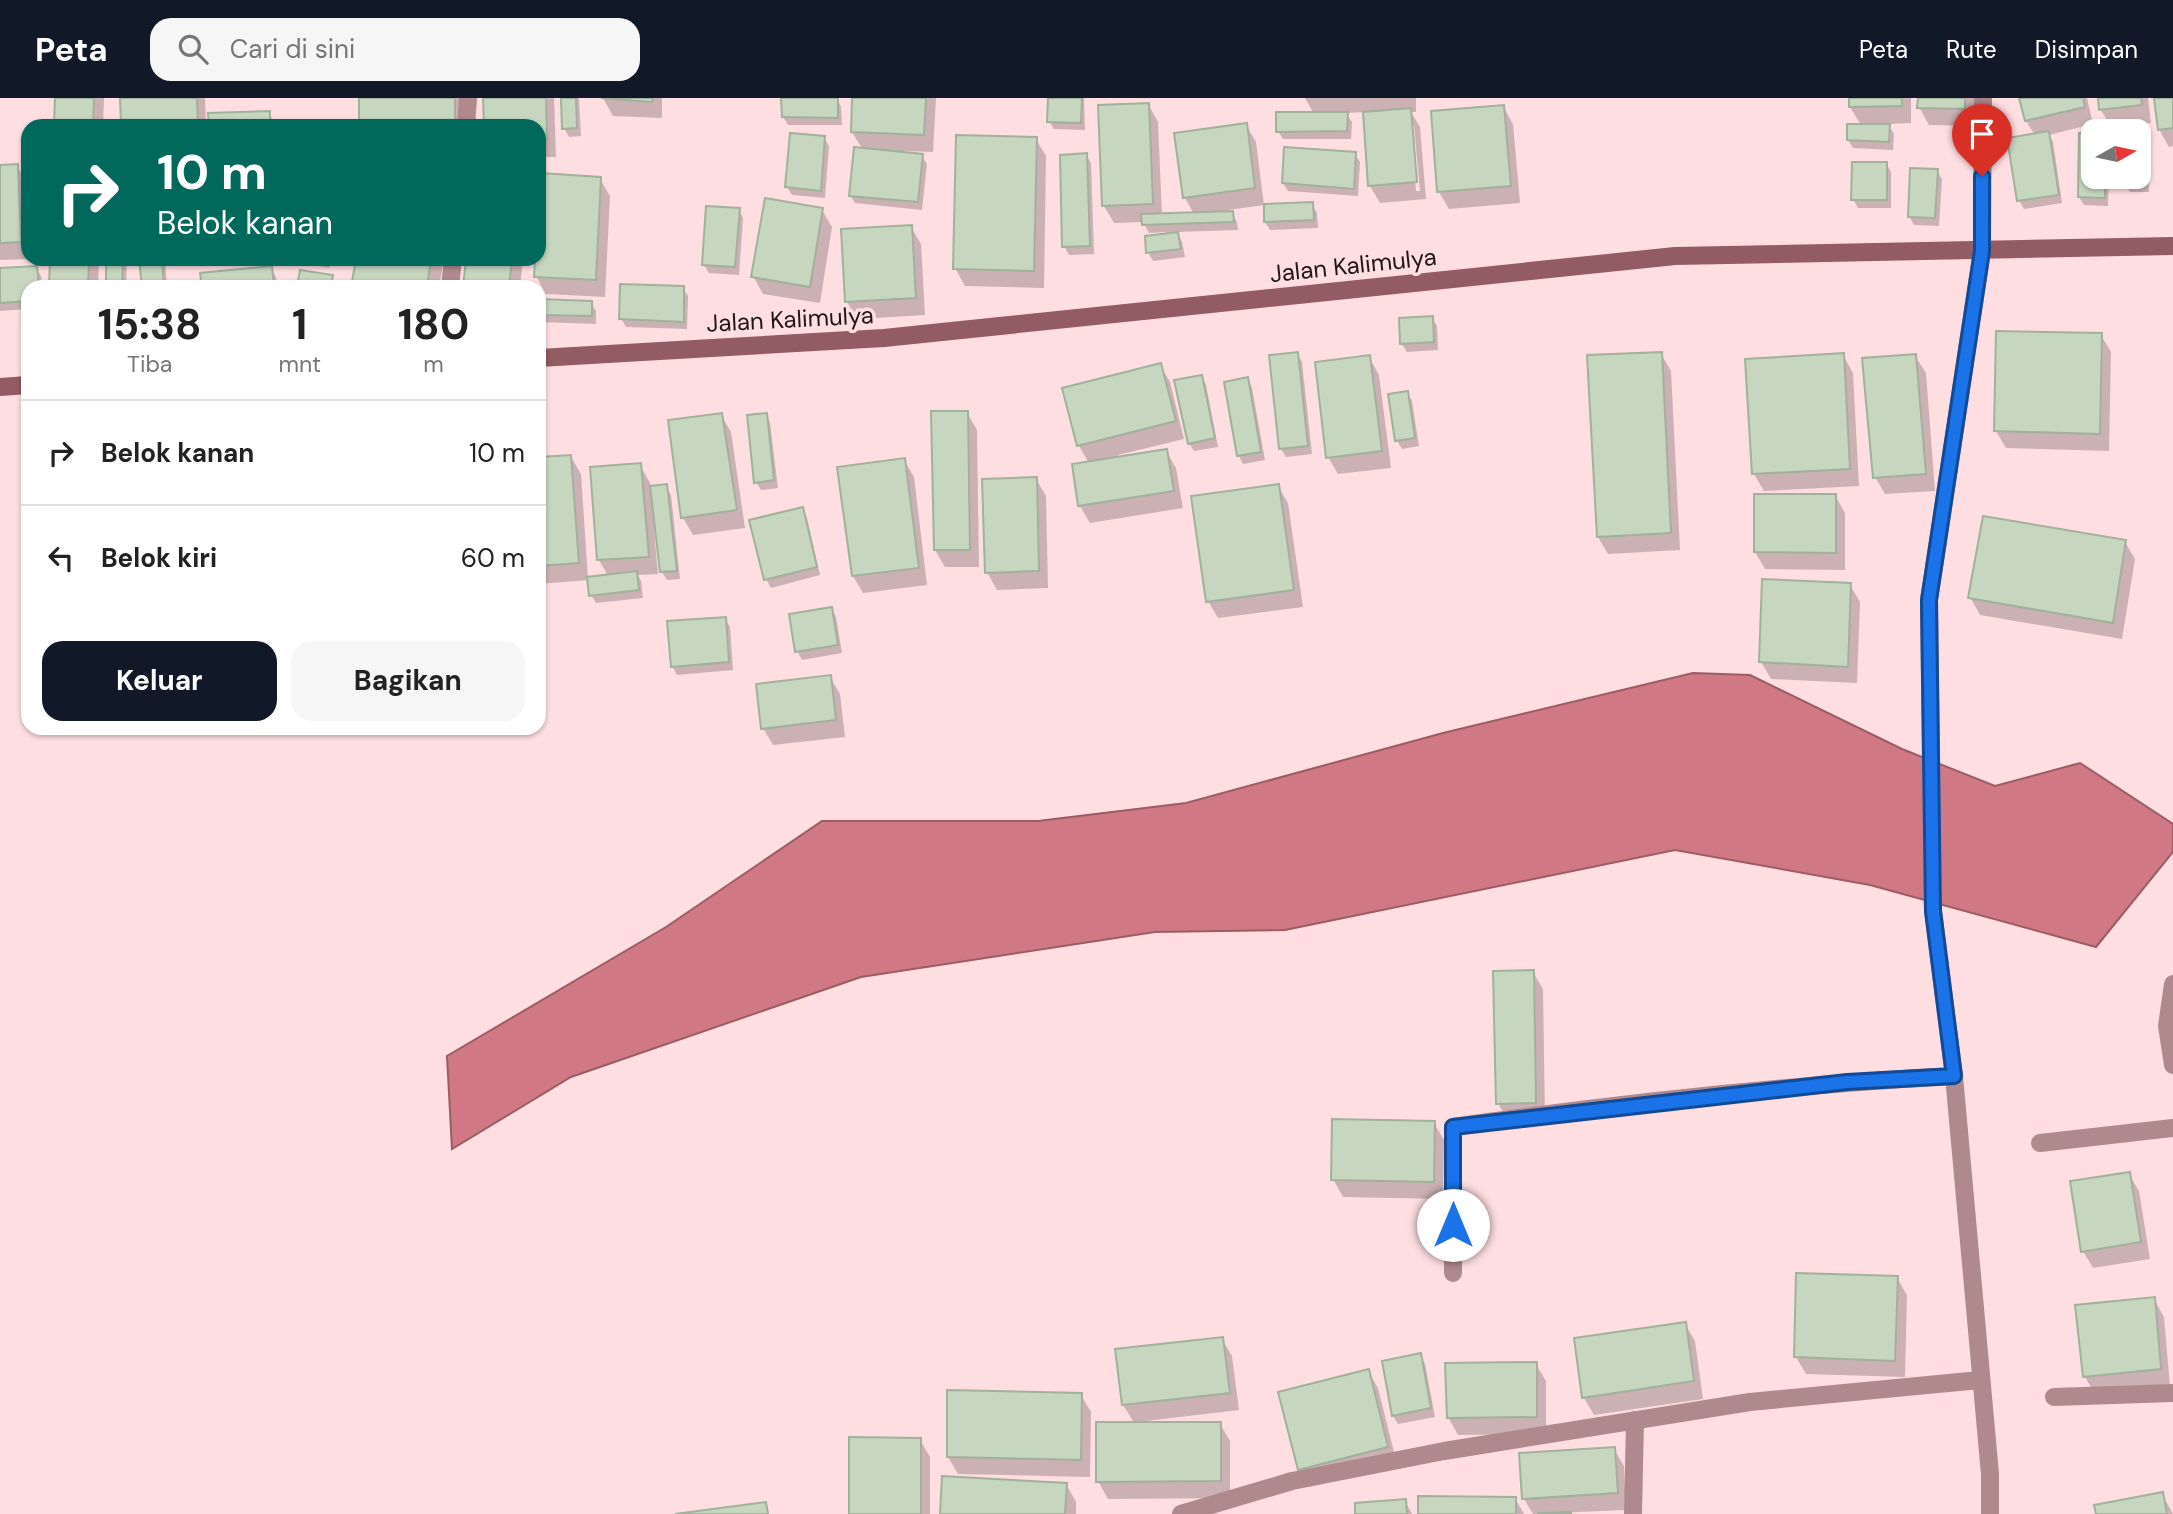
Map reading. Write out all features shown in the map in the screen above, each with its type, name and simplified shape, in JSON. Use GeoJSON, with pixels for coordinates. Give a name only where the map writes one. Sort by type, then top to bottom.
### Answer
{"type":"FeatureCollection","features":[{"type":"Feature","properties":{"kind":"street"},"geometry":{"type":"LineString","coordinates":[[466,119],[468,98]]}},
{"type":"Feature","properties":{"kind":"street"},"geometry":{"type":"LineString","coordinates":[[1983,98],[1982,251],[1929,600],[1933,911],[1954,1076],[1990,1474],[1990,1514]]}},
{"type":"Feature","properties":{"kind":"street","name":"Jalan Kalimulya"},"geometry":{"type":"LineString","coordinates":[[546,358],[884,338],[1675,256],[2173,246]]}},
{"type":"Feature","properties":{"kind":"street"},"geometry":{"type":"LineString","coordinates":[[0,387],[21,386]]}},
{"type":"Feature","properties":{"kind":"street"},"geometry":{"type":"LineString","coordinates":[[2173,984],[2167,1026],[2173,1065]]}},
{"type":"Feature","properties":{"kind":"street"},"geometry":{"type":"LineString","coordinates":[[1453,1273],[1453,1127],[1833,1083],[1954,1076]]}},
{"type":"Feature","properties":{"kind":"street"},"geometry":{"type":"LineString","coordinates":[[2040,1143],[2173,1128]]}},
{"type":"Feature","properties":{"kind":"street"},"geometry":{"type":"LineString","coordinates":[[1181,1514],[1292,1481],[1444,1451],[1750,1402],[1980,1380]]}},
{"type":"Feature","properties":{"kind":"street"},"geometry":{"type":"LineString","coordinates":[[2054,1397],[2173,1393]]}},
{"type":"Feature","properties":{"kind":"street"},"geometry":{"type":"LineString","coordinates":[[1633,1514],[1635,1420]]}},
{"type":"Feature","properties":{"kind":"shaded area"},"geometry":{"type":"Polygon","coordinates":[[[1693,673],[1750,675],[1902,749],[1995,786],[2080,763],[2173,824],[2173,852],[2096,947],[1870,885],[1675,850],[1285,930],[1155,932],[861,977],[571,1077],[452,1149],[447,1056],[666,927],[822,821],[1038,821],[1186,803],[1443,733],[1693,673]]]}},
{"type":"Feature","properties":{"kind":"building"},"geometry":{"type":"Polygon","coordinates":[[[55,98],[94,98],[93,119],[54,119],[55,98]]]}},
{"type":"Feature","properties":{"kind":"building"},"geometry":{"type":"Polygon","coordinates":[[[120,98],[197,98],[198,119],[121,119],[120,98]]]}},
{"type":"Feature","properties":{"kind":"building"},"geometry":{"type":"Polygon","coordinates":[[[359,98],[455,98],[455,119],[359,119],[359,98]]]}},
{"type":"Feature","properties":{"kind":"building"},"geometry":{"type":"Polygon","coordinates":[[[483,98],[546,98],[547,140],[546,119],[484,119],[483,98]]]}},
{"type":"Feature","properties":{"kind":"building"},"geometry":{"type":"Polygon","coordinates":[[[561,98],[576,98],[577,128],[562,129],[561,98]]]}},
{"type":"Feature","properties":{"kind":"building"},"geometry":{"type":"Polygon","coordinates":[[[601,98],[653,98],[652,102],[601,98]]]}},
{"type":"Feature","properties":{"kind":"building"},"geometry":{"type":"Polygon","coordinates":[[[781,98],[838,98],[838,118],[782,117],[781,98]]]}},
{"type":"Feature","properties":{"kind":"building"},"geometry":{"type":"Polygon","coordinates":[[[852,98],[926,98],[924,135],[851,132],[852,98]]]}},
{"type":"Feature","properties":{"kind":"building"},"geometry":{"type":"Polygon","coordinates":[[[1048,98],[1082,98],[1081,123],[1047,122],[1048,98]]]}},
{"type":"Feature","properties":{"kind":"building"},"geometry":{"type":"Polygon","coordinates":[[[1849,98],[1902,98],[1902,106],[1849,107],[1849,98]]]}},
{"type":"Feature","properties":{"kind":"building"},"geometry":{"type":"Polygon","coordinates":[[[1918,98],[1965,98],[1965,109],[1917,108],[1918,98]]]}},
{"type":"Feature","properties":{"kind":"building"},"geometry":{"type":"Polygon","coordinates":[[[2019,98],[2083,98],[2085,107],[2025,121],[2019,98]]]}},
{"type":"Feature","properties":{"kind":"building"},"geometry":{"type":"Polygon","coordinates":[[[2098,98],[2141,98],[2142,105],[2099,110],[2098,98]]]}},
{"type":"Feature","properties":{"kind":"building"},"geometry":{"type":"Polygon","coordinates":[[[2154,98],[2173,98],[2173,128],[2158,130],[2154,98]]]}},
{"type":"Feature","properties":{"kind":"building"},"geometry":{"type":"Polygon","coordinates":[[[1149,103],[1153,204],[1102,206],[1098,105],[1149,103]]]}},
{"type":"Feature","properties":{"kind":"building"},"geometry":{"type":"Polygon","coordinates":[[[1504,105],[1511,186],[1437,192],[1431,111],[1504,105]]]}},
{"type":"Feature","properties":{"kind":"building"},"geometry":{"type":"Polygon","coordinates":[[[1411,108],[1417,182],[1368,186],[1363,112],[1411,108]]]}},
{"type":"Feature","properties":{"kind":"building"},"geometry":{"type":"Polygon","coordinates":[[[270,111],[270,119],[208,119],[208,113],[270,111]]]}},
{"type":"Feature","properties":{"kind":"building"},"geometry":{"type":"Polygon","coordinates":[[[1276,112],[1348,112],[1347,131],[1276,132],[1276,112]]]}},
{"type":"Feature","properties":{"kind":"building"},"geometry":{"type":"Polygon","coordinates":[[[1247,123],[1255,188],[1183,198],[1174,133],[1247,123]]]}},
{"type":"Feature","properties":{"kind":"building"},"geometry":{"type":"Polygon","coordinates":[[[1847,124],[1890,124],[1889,142],[1847,140],[1847,124]]]}},
{"type":"Feature","properties":{"kind":"building"},"geometry":{"type":"Polygon","coordinates":[[[2049,131],[2059,195],[2017,201],[2007,138],[2049,131]]]}},
{"type":"Feature","properties":{"kind":"building"},"geometry":{"type":"Polygon","coordinates":[[[790,133],[825,136],[821,191],[785,187],[790,133]]]}},
{"type":"Feature","properties":{"kind":"building"},"geometry":{"type":"Polygon","coordinates":[[[2081,133],[2081,189],[2105,189],[2105,198],[2078,197],[2081,133]]]}},
{"type":"Feature","properties":{"kind":"building"},"geometry":{"type":"Polygon","coordinates":[[[956,135],[1037,137],[1034,271],[953,269],[956,135]]]}},
{"type":"Feature","properties":{"kind":"building"},"geometry":{"type":"Polygon","coordinates":[[[854,147],[923,154],[918,202],[849,196],[854,147]]]}},
{"type":"Feature","properties":{"kind":"building"},"geometry":{"type":"Polygon","coordinates":[[[1284,147],[1356,152],[1354,189],[1282,183],[1284,147]]]}},
{"type":"Feature","properties":{"kind":"building"},"geometry":{"type":"Polygon","coordinates":[[[1087,153],[1090,246],[1062,247],[1060,155],[1087,153]]]}},
{"type":"Feature","properties":{"kind":"building"},"geometry":{"type":"Polygon","coordinates":[[[1852,162],[1887,162],[1887,200],[1851,200],[1852,162]]]}},
{"type":"Feature","properties":{"kind":"building"},"geometry":{"type":"Polygon","coordinates":[[[18,164],[21,242],[0,243],[0,165],[18,164]]]}},
{"type":"Feature","properties":{"kind":"building"},"geometry":{"type":"Polygon","coordinates":[[[1910,168],[1938,169],[1935,218],[1908,217],[1910,168]]]}},
{"type":"Feature","properties":{"kind":"building"},"geometry":{"type":"Polygon","coordinates":[[[546,173],[601,177],[596,280],[534,277],[535,266],[546,266],[546,173]]]}},
{"type":"Feature","properties":{"kind":"building"},"geometry":{"type":"Polygon","coordinates":[[[765,198],[823,208],[810,287],[751,277],[765,198]]]}},
{"type":"Feature","properties":{"kind":"building"},"geometry":{"type":"Polygon","coordinates":[[[1313,202],[1314,220],[1264,222],[1264,204],[1313,202]]]}},
{"type":"Feature","properties":{"kind":"building"},"geometry":{"type":"Polygon","coordinates":[[[706,206],[740,208],[735,267],[702,265],[706,206]]]}},
{"type":"Feature","properties":{"kind":"building"},"geometry":{"type":"Polygon","coordinates":[[[1233,211],[1234,222],[1142,225],[1141,214],[1233,211]]]}},
{"type":"Feature","properties":{"kind":"building"},"geometry":{"type":"Polygon","coordinates":[[[912,225],[916,298],[845,302],[841,229],[912,225]]]}},
{"type":"Feature","properties":{"kind":"building"},"geometry":{"type":"Polygon","coordinates":[[[1178,232],[1181,249],[1146,253],[1145,236],[1178,232]]]}},
{"type":"Feature","properties":{"kind":"building"},"geometry":{"type":"Polygon","coordinates":[[[37,266],[38,280],[21,280],[21,302],[0,303],[0,268],[37,266]]]}},
{"type":"Feature","properties":{"kind":"building"},"geometry":{"type":"Polygon","coordinates":[[[50,266],[89,266],[88,280],[49,280],[50,266]]]}},
{"type":"Feature","properties":{"kind":"building"},"geometry":{"type":"Polygon","coordinates":[[[106,266],[123,266],[122,280],[106,280],[106,266]]]}},
{"type":"Feature","properties":{"kind":"building"},"geometry":{"type":"Polygon","coordinates":[[[140,266],[162,266],[164,280],[141,280],[140,266]]]}},
{"type":"Feature","properties":{"kind":"building"},"geometry":{"type":"Polygon","coordinates":[[[272,266],[273,280],[201,280],[200,273],[272,266]]]}},
{"type":"Feature","properties":{"kind":"building"},"geometry":{"type":"Polygon","coordinates":[[[355,266],[430,266],[428,280],[352,280],[355,266]]]}},
{"type":"Feature","properties":{"kind":"building"},"geometry":{"type":"Polygon","coordinates":[[[465,266],[511,266],[510,280],[464,280],[465,266]]]}},
{"type":"Feature","properties":{"kind":"building"},"geometry":{"type":"Polygon","coordinates":[[[300,270],[333,275],[332,280],[298,280],[300,270]]]}},
{"type":"Feature","properties":{"kind":"building"},"geometry":{"type":"Polygon","coordinates":[[[620,284],[684,286],[684,322],[619,319],[620,284]]]}},
{"type":"Feature","properties":{"kind":"building"},"geometry":{"type":"Polygon","coordinates":[[[546,299],[592,301],[592,316],[546,315],[546,299]]]}},
{"type":"Feature","properties":{"kind":"building"},"geometry":{"type":"Polygon","coordinates":[[[1433,316],[1434,342],[1400,344],[1399,318],[1433,316]]]}},
{"type":"Feature","properties":{"kind":"building"},"geometry":{"type":"Polygon","coordinates":[[[1996,331],[2102,333],[2100,434],[1994,431],[1996,331]]]}},
{"type":"Feature","properties":{"kind":"building"},"geometry":{"type":"Polygon","coordinates":[[[1298,352],[1308,446],[1279,449],[1269,355],[1298,352]]]}},
{"type":"Feature","properties":{"kind":"building"},"geometry":{"type":"Polygon","coordinates":[[[1662,352],[1671,533],[1597,537],[1587,355],[1662,352]]]}},
{"type":"Feature","properties":{"kind":"building"},"geometry":{"type":"Polygon","coordinates":[[[1844,353],[1850,469],[1752,474],[1745,359],[1844,353]]]}},
{"type":"Feature","properties":{"kind":"building"},"geometry":{"type":"Polygon","coordinates":[[[1916,354],[1926,474],[1873,478],[1862,358],[1916,354]]]}},
{"type":"Feature","properties":{"kind":"building"},"geometry":{"type":"Polygon","coordinates":[[[1370,355],[1382,451],[1326,458],[1315,362],[1370,355]]]}},
{"type":"Feature","properties":{"kind":"building"},"geometry":{"type":"Polygon","coordinates":[[[1161,363],[1176,421],[1077,446],[1062,388],[1161,363]]]}},
{"type":"Feature","properties":{"kind":"building"},"geometry":{"type":"Polygon","coordinates":[[[1202,375],[1215,438],[1188,444],[1174,380],[1202,375]]]}},
{"type":"Feature","properties":{"kind":"building"},"geometry":{"type":"Polygon","coordinates":[[[1248,377],[1261,452],[1237,456],[1224,382],[1248,377]]]}},
{"type":"Feature","properties":{"kind":"building"},"geometry":{"type":"Polygon","coordinates":[[[1408,391],[1415,438],[1395,441],[1388,394],[1408,391]]]}},
{"type":"Feature","properties":{"kind":"building"},"geometry":{"type":"Polygon","coordinates":[[[931,411],[968,411],[970,550],[934,550],[931,411]]]}},
{"type":"Feature","properties":{"kind":"building"},"geometry":{"type":"Polygon","coordinates":[[[722,413],[737,510],[681,518],[668,420],[722,413]]]}},
{"type":"Feature","properties":{"kind":"building"},"geometry":{"type":"Polygon","coordinates":[[[767,413],[774,480],[754,483],[747,415],[767,413]]]}},
{"type":"Feature","properties":{"kind":"building"},"geometry":{"type":"Polygon","coordinates":[[[1167,449],[1174,491],[1078,506],[1072,464],[1167,449]]]}},
{"type":"Feature","properties":{"kind":"building"},"geometry":{"type":"Polygon","coordinates":[[[571,455],[579,563],[546,565],[546,457],[571,455]]]}},
{"type":"Feature","properties":{"kind":"building"},"geometry":{"type":"Polygon","coordinates":[[[905,458],[919,568],[852,576],[837,467],[905,458]]]}},
{"type":"Feature","properties":{"kind":"building"},"geometry":{"type":"Polygon","coordinates":[[[641,463],[649,557],[597,560],[590,467],[641,463]]]}},
{"type":"Feature","properties":{"kind":"building"},"geometry":{"type":"Polygon","coordinates":[[[1037,477],[1039,571],[985,573],[982,479],[1037,477]]]}},
{"type":"Feature","properties":{"kind":"building"},"geometry":{"type":"Polygon","coordinates":[[[667,484],[677,571],[660,572],[650,486],[667,484]]]}},
{"type":"Feature","properties":{"kind":"building"},"geometry":{"type":"Polygon","coordinates":[[[1279,484],[1294,590],[1206,602],[1191,496],[1279,484]]]}},
{"type":"Feature","properties":{"kind":"building"},"geometry":{"type":"Polygon","coordinates":[[[1754,494],[1836,494],[1836,553],[1754,552],[1754,494]]]}},
{"type":"Feature","properties":{"kind":"building"},"geometry":{"type":"Polygon","coordinates":[[[803,507],[817,567],[764,580],[749,520],[803,507]]]}},
{"type":"Feature","properties":{"kind":"building"},"geometry":{"type":"Polygon","coordinates":[[[1983,516],[2126,540],[2113,623],[1968,598],[1983,516]]]}},
{"type":"Feature","properties":{"kind":"building"},"geometry":{"type":"Polygon","coordinates":[[[637,571],[639,590],[589,596],[587,577],[637,571]]]}},
{"type":"Feature","properties":{"kind":"building"},"geometry":{"type":"Polygon","coordinates":[[[1762,579],[1851,583],[1848,667],[1759,662],[1762,579]]]}},
{"type":"Feature","properties":{"kind":"building"},"geometry":{"type":"Polygon","coordinates":[[[832,607],[838,645],[795,652],[789,614],[832,607]]]}},
{"type":"Feature","properties":{"kind":"building"},"geometry":{"type":"Polygon","coordinates":[[[726,617],[729,662],[671,667],[667,621],[726,617]]]}},
{"type":"Feature","properties":{"kind":"building"},"geometry":{"type":"Polygon","coordinates":[[[831,675],[836,720],[761,729],[756,684],[831,675]]]}},
{"type":"Feature","properties":{"kind":"building"},"geometry":{"type":"Polygon","coordinates":[[[1534,970],[1536,1103],[1496,1104],[1493,971],[1534,970]]]}},
{"type":"Feature","properties":{"kind":"building"},"geometry":{"type":"Polygon","coordinates":[[[1332,1119],[1435,1121],[1434,1182],[1331,1180],[1332,1119]]]}},
{"type":"Feature","properties":{"kind":"building"},"geometry":{"type":"Polygon","coordinates":[[[2130,1172],[2141,1242],[2081,1252],[2070,1181],[2130,1172]]]}},
{"type":"Feature","properties":{"kind":"building"},"geometry":{"type":"Polygon","coordinates":[[[1796,1273],[1898,1276],[1895,1361],[1794,1357],[1796,1273]]]}},
{"type":"Feature","properties":{"kind":"building"},"geometry":{"type":"Polygon","coordinates":[[[2155,1297],[2161,1369],[2083,1377],[2075,1305],[2155,1297]]]}},
{"type":"Feature","properties":{"kind":"building"},"geometry":{"type":"Polygon","coordinates":[[[1686,1322],[1694,1381],[1582,1398],[1574,1338],[1686,1322]]]}},
{"type":"Feature","properties":{"kind":"building"},"geometry":{"type":"Polygon","coordinates":[[[1223,1337],[1230,1393],[1122,1405],[1115,1349],[1223,1337]]]}},
{"type":"Feature","properties":{"kind":"building"},"geometry":{"type":"Polygon","coordinates":[[[1421,1353],[1431,1408],[1392,1416],[1382,1361],[1421,1353]]]}},
{"type":"Feature","properties":{"kind":"building"},"geometry":{"type":"Polygon","coordinates":[[[1537,1362],[1537,1417],[1447,1418],[1445,1363],[1537,1362]]]}},
{"type":"Feature","properties":{"kind":"building"},"geometry":{"type":"Polygon","coordinates":[[[1369,1369],[1388,1447],[1298,1470],[1278,1392],[1369,1369]]]}},
{"type":"Feature","properties":{"kind":"building"},"geometry":{"type":"Polygon","coordinates":[[[947,1390],[1082,1393],[1081,1460],[947,1457],[947,1390]]]}},
{"type":"Feature","properties":{"kind":"building"},"geometry":{"type":"Polygon","coordinates":[[[1096,1422],[1221,1422],[1221,1481],[1096,1482],[1096,1422]]]}},
{"type":"Feature","properties":{"kind":"building"},"geometry":{"type":"Polygon","coordinates":[[[849,1437],[921,1438],[921,1514],[849,1514],[849,1437]]]}},
{"type":"Feature","properties":{"kind":"building"},"geometry":{"type":"Polygon","coordinates":[[[1615,1447],[1618,1493],[1522,1499],[1519,1453],[1615,1447]]]}},
{"type":"Feature","properties":{"kind":"building"},"geometry":{"type":"Polygon","coordinates":[[[942,1476],[1067,1483],[1065,1514],[940,1514],[942,1476]]]}},
{"type":"Feature","properties":{"kind":"building"},"geometry":{"type":"Polygon","coordinates":[[[2163,1492],[2167,1514],[2096,1514],[2094,1505],[2163,1492]]]}},
{"type":"Feature","properties":{"kind":"building"},"geometry":{"type":"Polygon","coordinates":[[[1418,1496],[1516,1497],[1516,1514],[1418,1514],[1418,1496]]]}},
{"type":"Feature","properties":{"kind":"building"},"geometry":{"type":"Polygon","coordinates":[[[1406,1499],[1407,1514],[1355,1514],[1355,1503],[1406,1499]]]}},
{"type":"Feature","properties":{"kind":"building"},"geometry":{"type":"Polygon","coordinates":[[[766,1502],[768,1514],[675,1514],[766,1502]]]}},
{"type":"Feature","properties":{"kind":"building"},"geometry":{"type":"Polygon","coordinates":[[[1538,1513],[1571,1514],[1538,1514],[1538,1513]]]}},
{"type":"Feature","properties":{"kind":"route"},"geometry":{"type":"LineString","coordinates":[[1453,1225],[1453,1127],[1847,1082],[1954,1076],[1933,911],[1929,600],[1982,251],[1982,176]]}}]}
